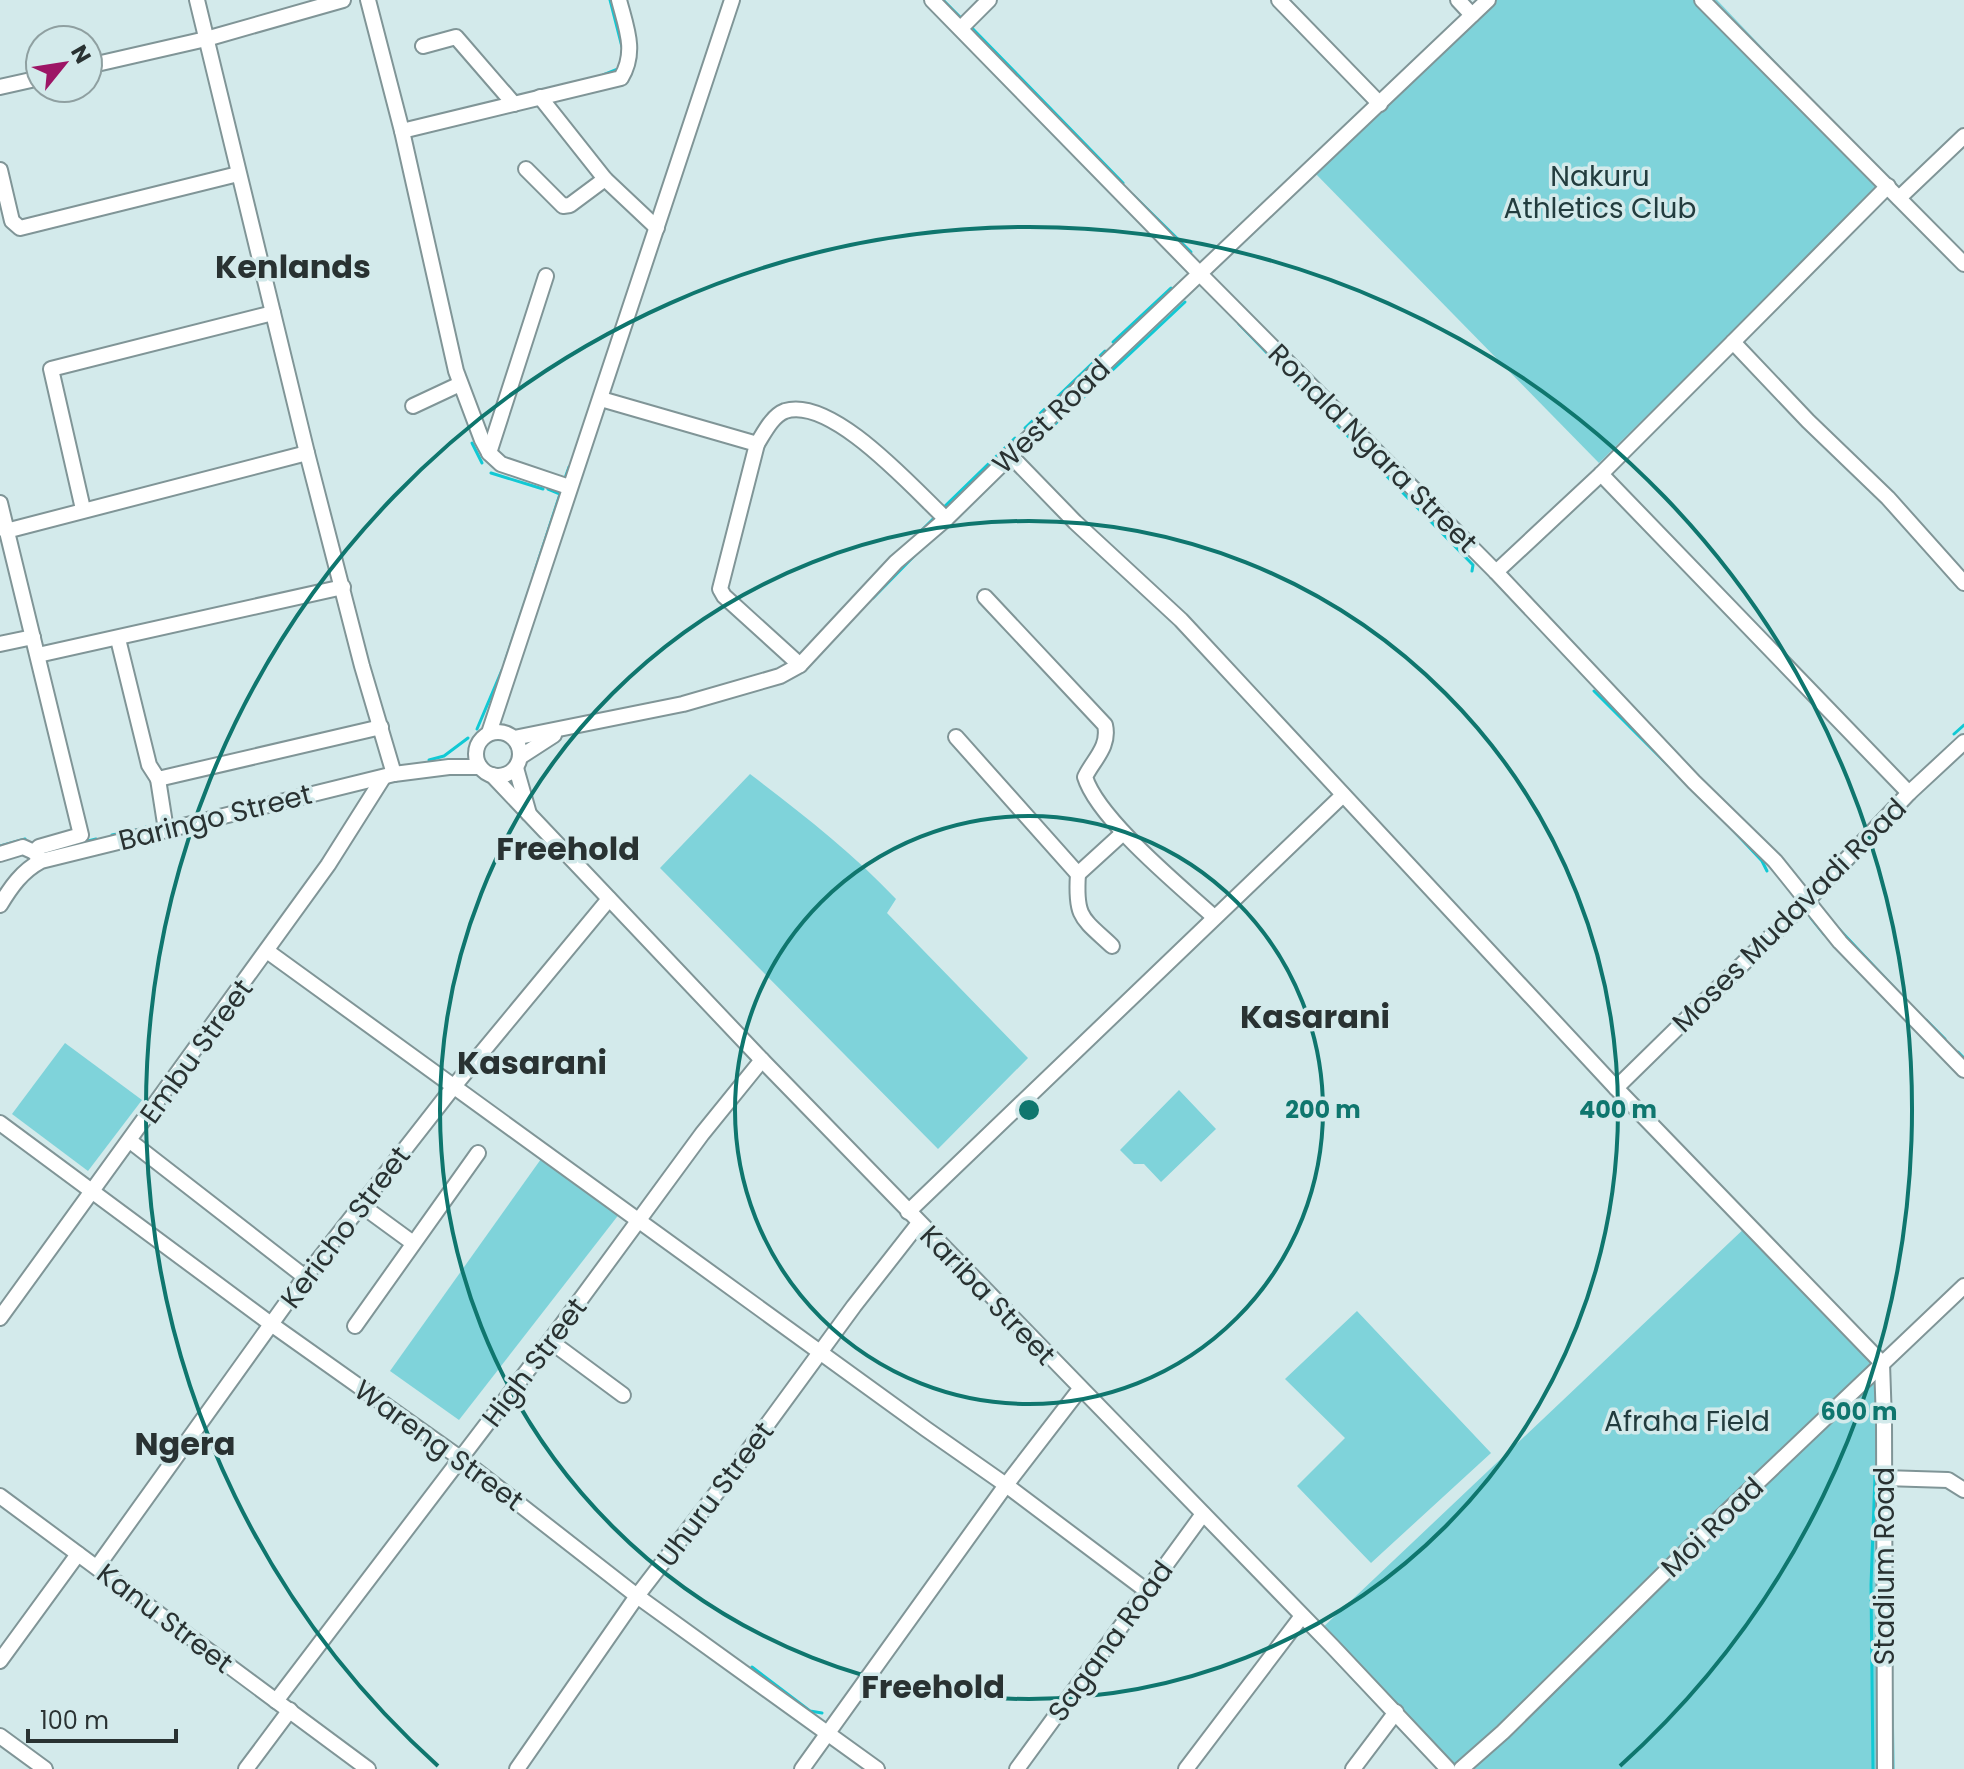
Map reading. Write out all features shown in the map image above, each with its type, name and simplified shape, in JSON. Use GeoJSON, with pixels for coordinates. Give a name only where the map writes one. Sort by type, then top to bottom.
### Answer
{"type":"FeatureCollection","features":[{"type":"Feature","properties":{"kind":"street"},"geometry":{"type":"LineString","coordinates":[[197,0],[307,453],[381,727],[389,776]]}},
{"type":"Feature","properties":{"kind":"street"},"geometry":{"type":"LineString","coordinates":[[104,62],[206,39],[343,0]]}},
{"type":"Feature","properties":{"kind":"street"},"geometry":{"type":"LineString","coordinates":[[368,0],[402,131],[460,384],[489,453],[513,470],[569,487]]}},
{"type":"Feature","properties":{"kind":"street"},"geometry":{"type":"LineString","coordinates":[[402,131],[621,78],[629,66],[631,55],[619,0]]}},
{"type":"Feature","properties":{"kind":"street"},"geometry":{"type":"LineString","coordinates":[[518,762],[505,775],[486,771],[476,750],[480,740],[489,733],[505,677],[537,593],[569,487],[601,399],[732,0]]}},
{"type":"Feature","properties":{"kind":"street","name":"Ronald Ngara Street"},"geometry":{"type":"LineString","coordinates":[[932,0],[1496,572],[1684,771],[1775,861],[1840,942],[1964,1070]]}},
{"type":"Feature","properties":{"kind":"street"},"geometry":{"type":"LineString","coordinates":[[961,28],[989,0]]}},
{"type":"Feature","properties":{"kind":"street"},"geometry":{"type":"LineString","coordinates":[[1279,0],[1380,104]]}},
{"type":"Feature","properties":{"kind":"street"},"geometry":{"type":"LineString","coordinates":[[1458,0],[1472,15]]}},
{"type":"Feature","properties":{"kind":"street","name":"West Road"},"geometry":{"type":"LineString","coordinates":[[510,735],[561,730],[683,704],[780,676],[800,665],[896,562],[946,519],[1488,0]]}},
{"type":"Feature","properties":{"kind":"street"},"geometry":{"type":"LineString","coordinates":[[1702,0],[1964,264]]}},
{"type":"Feature","properties":{"kind":"street"},"geometry":{"type":"LineString","coordinates":[[423,46],[456,37],[514,104]]}},
{"type":"Feature","properties":{"kind":"street"},"geometry":{"type":"LineString","coordinates":[[0,87],[24,82]]}},
{"type":"Feature","properties":{"kind":"street"},"geometry":{"type":"LineString","coordinates":[[540,97],[605,179],[657,228]]}},
{"type":"Feature","properties":{"kind":"street"},"geometry":{"type":"LineString","coordinates":[[1496,572],[1893,192],[1964,136]]}},
{"type":"Feature","properties":{"kind":"street"},"geometry":{"type":"LineString","coordinates":[[526,169],[563,206],[570,205],[605,179]]}},
{"type":"Feature","properties":{"kind":"street"},"geometry":{"type":"LineString","coordinates":[[0,170],[12,221],[20,228],[238,174]]}},
{"type":"Feature","properties":{"kind":"street"},"geometry":{"type":"LineString","coordinates":[[489,453],[546,276]]}},
{"type":"Feature","properties":{"kind":"street"},"geometry":{"type":"LineString","coordinates":[[83,509],[51,369],[273,313]]}},
{"type":"Feature","properties":{"kind":"street"},"geometry":{"type":"LineString","coordinates":[[1733,342],[1808,421],[1888,498],[1964,583]]}},
{"type":"Feature","properties":{"kind":"street"},"geometry":{"type":"LineString","coordinates":[[413,406],[460,384]]}},
{"type":"Feature","properties":{"kind":"street"},"geometry":{"type":"LineString","coordinates":[[601,399],[757,444]]}},
{"type":"Feature","properties":{"kind":"street"},"geometry":{"type":"LineString","coordinates":[[800,665],[720,589],[757,444],[782,412],[805,411],[830,417],[880,457],[946,519]]}},
{"type":"Feature","properties":{"kind":"street"},"geometry":{"type":"LineString","coordinates":[[6,531],[307,453]]}},
{"type":"Feature","properties":{"kind":"street"},"geometry":{"type":"LineString","coordinates":[[1010,455],[1075,522],[1181,620],[1616,1088],[1882,1363]]}},
{"type":"Feature","properties":{"kind":"street"},"geometry":{"type":"LineString","coordinates":[[1601,474],[1909,793]]}},
{"type":"Feature","properties":{"kind":"street"},"geometry":{"type":"LineString","coordinates":[[0,503],[81,835],[39,847],[37,856],[23,847],[0,854]]}},
{"type":"Feature","properties":{"kind":"street"},"geometry":{"type":"LineString","coordinates":[[38,655],[343,587]]}},
{"type":"Feature","properties":{"kind":"street"},"geometry":{"type":"LineString","coordinates":[[985,597],[1105,725],[1101,752],[1085,777],[1091,790],[1123,833],[1214,917]]}},
{"type":"Feature","properties":{"kind":"street"},"geometry":{"type":"LineString","coordinates":[[0,644],[33,637]]}},
{"type":"Feature","properties":{"kind":"street"},"geometry":{"type":"LineString","coordinates":[[118,639],[149,765],[158,779],[166,830]]}},
{"type":"Feature","properties":{"kind":"street"},"geometry":{"type":"LineString","coordinates":[[501,698],[510,735],[519,747],[518,762],[531,818]]}},
{"type":"Feature","properties":{"kind":"street"},"geometry":{"type":"LineString","coordinates":[[158,779],[381,727]]}},
{"type":"Feature","properties":{"kind":"street","name":"West Road"},"geometry":{"type":"LineString","coordinates":[[518,762],[561,730]]}},
{"type":"Feature","properties":{"kind":"street"},"geometry":{"type":"LineString","coordinates":[[489,733],[510,735]]}},
{"type":"Feature","properties":{"kind":"street"},"geometry":{"type":"LineString","coordinates":[[956,737],[1078,874]]}},
{"type":"Feature","properties":{"kind":"street","name":"Moses Mudavadi Road"},"geometry":{"type":"LineString","coordinates":[[1616,1088],[1808,900],[1909,793],[1964,742]]}},
{"type":"Feature","properties":{"kind":"street","name":"Baringo Street"},"geometry":{"type":"LineString","coordinates":[[449,767],[476,750]]}},
{"type":"Feature","properties":{"kind":"street","name":"Baringo Street"},"geometry":{"type":"LineString","coordinates":[[0,905],[37,856],[166,830],[389,776],[449,767],[486,771]]}},
{"type":"Feature","properties":{"kind":"street","name":"Kariba Street"},"geometry":{"type":"LineString","coordinates":[[486,771],[913,1218],[1448,1769]]}},
{"type":"Feature","properties":{"kind":"street","name":"Embu Street"},"geometry":{"type":"LineString","coordinates":[[0,1318],[267,951],[389,776]]}},
{"type":"Feature","properties":{"kind":"street","name":"Uhuru Street"},"geometry":{"type":"LineString","coordinates":[[517,1769],[637,1596],[820,1352],[913,1218],[1214,917],[1343,795]]}},
{"type":"Feature","properties":{"kind":"street"},"geometry":{"type":"LineString","coordinates":[[1112,946],[1080,914],[1076,898],[1078,874],[1123,833]]}},
{"type":"Feature","properties":{"kind":"street","name":"Kericho Street"},"geometry":{"type":"LineString","coordinates":[[97,1567],[305,1277],[455,1085],[609,899]]}},
{"type":"Feature","properties":{"kind":"street"},"geometry":{"type":"LineString","coordinates":[[267,951],[1006,1485],[1147,1591]]}},
{"type":"Feature","properties":{"kind":"street","name":"High Street"},"geometry":{"type":"LineString","coordinates":[[276,1701],[550,1341],[637,1220],[762,1060]]}},
{"type":"Feature","properties":{"kind":"street","name":"Wareng Street"},"geometry":{"type":"LineString","coordinates":[[0,1123],[271,1324],[460,1458],[637,1596],[877,1769]]}},
{"type":"Feature","properties":{"kind":"street"},"geometry":{"type":"LineString","coordinates":[[130,1141],[305,1277]]}},
{"type":"Feature","properties":{"kind":"street"},"geometry":{"type":"LineString","coordinates":[[355,1326],[478,1153]]}},
{"type":"Feature","properties":{"kind":"street"},"geometry":{"type":"LineString","coordinates":[[361,1205],[413,1243]]}},
{"type":"Feature","properties":{"kind":"street","name":"Moi Road"},"geometry":{"type":"LineString","coordinates":[[1461,1769],[1503,1732],[1964,1286]]}},
{"type":"Feature","properties":{"kind":"street"},"geometry":{"type":"LineString","coordinates":[[550,1341],[623,1395]]}},
{"type":"Feature","properties":{"kind":"street","name":"Stadium Road"},"geometry":{"type":"LineString","coordinates":[[1882,1363],[1885,1769]]}},
{"type":"Feature","properties":{"kind":"street"},"geometry":{"type":"LineString","coordinates":[[802,1769],[1006,1485],[1080,1389]]}},
{"type":"Feature","properties":{"kind":"street"},"geometry":{"type":"LineString","coordinates":[[1884,1478],[1948,1480],[1964,1490]]}},
{"type":"Feature","properties":{"kind":"street","name":"Kanu Street"},"geometry":{"type":"LineString","coordinates":[[0,1496],[368,1769]]}},
{"type":"Feature","properties":{"kind":"street","name":"Sagana Road"},"geometry":{"type":"LineString","coordinates":[[1017,1769],[1203,1514]]}},
{"type":"Feature","properties":{"kind":"street"},"geometry":{"type":"LineString","coordinates":[[0,1660],[78,1554]]}},
{"type":"Feature","properties":{"kind":"street"},"geometry":{"type":"LineString","coordinates":[[1186,1769],[1302,1616]]}},
{"type":"Feature","properties":{"kind":"street"},"geometry":{"type":"LineString","coordinates":[[246,1769],[290,1710]]}},
{"type":"Feature","properties":{"kind":"street"},"geometry":{"type":"LineString","coordinates":[[1353,1769],[1396,1712]]}},
{"type":"Feature","properties":{"kind":"street"},"geometry":{"type":"LineString","coordinates":[[0,1736],[45,1769]]}},
{"type":"Feature","properties":{"kind":"green space","name":"Nakuru Athletics Club"},"geometry":{"type":"Polygon","coordinates":[[[1481,0],[1717,0],[1887,179],[1599,463],[1311,169],[1481,0]]]}},
{"type":"Feature","properties":{"kind":"green space"},"geometry":{"type":"Polygon","coordinates":[[[750,774],[826,834],[896,899],[887,913],[1028,1058],[938,1149],[660,868],[750,774]]]}},
{"type":"Feature","properties":{"kind":"green space"},"geometry":{"type":"Polygon","coordinates":[[[65,1043],[142,1100],[88,1171],[12,1114],[65,1043]]]}},
{"type":"Feature","properties":{"kind":"green space"},"geometry":{"type":"Polygon","coordinates":[[[1179,1090],[1216,1129],[1161,1182],[1144,1164],[1134,1164],[1120,1150],[1179,1090]]]}},
{"type":"Feature","properties":{"kind":"green space"},"geometry":{"type":"Polygon","coordinates":[[[541,1159],[620,1213],[459,1420],[390,1371],[541,1159]]]}},
{"type":"Feature","properties":{"kind":"green space","name":"Afraha Field"},"geometry":{"type":"Polygon","coordinates":[[[1749,1224],[1888,1364],[1893,1422],[1888,1477],[1895,1769],[1448,1769],[1319,1631],[1749,1224]]]}},
{"type":"Feature","properties":{"kind":"green space"},"geometry":{"type":"Polygon","coordinates":[[[1357,1311],[1491,1453],[1371,1563],[1297,1486],[1345,1438],[1285,1379],[1357,1311]]]}},
{"type":"Feature","properties":{"kind":"waterway"},"geometry":{"type":"LineString","coordinates":[[610,0],[622,47]]}},
{"type":"Feature","properties":{"kind":"waterway"},"geometry":{"type":"LineString","coordinates":[[943,0],[960,17]]}},
{"type":"Feature","properties":{"kind":"waterway"},"geometry":{"type":"LineString","coordinates":[[971,27],[1123,183]]}},
{"type":"Feature","properties":{"kind":"waterway"},"geometry":{"type":"LineString","coordinates":[[603,75],[618,69]]}},
{"type":"Feature","properties":{"kind":"waterway"},"geometry":{"type":"LineString","coordinates":[[1133,195],[1191,252]]}},
{"type":"Feature","properties":{"kind":"waterway"},"geometry":{"type":"LineString","coordinates":[[1113,342],[1171,288]]}},
{"type":"Feature","properties":{"kind":"waterway"},"geometry":{"type":"LineString","coordinates":[[1019,458],[1185,302]]}},
{"type":"Feature","properties":{"kind":"waterway"},"geometry":{"type":"LineString","coordinates":[[1239,324],[1473,565],[1472,571]]}},
{"type":"Feature","properties":{"kind":"waterway"},"geometry":{"type":"LineString","coordinates":[[1025,428],[1105,351]]}},
{"type":"Feature","properties":{"kind":"waterway"},"geometry":{"type":"LineString","coordinates":[[943,508],[1015,438]]}},
{"type":"Feature","properties":{"kind":"waterway"},"geometry":{"type":"LineString","coordinates":[[472,443],[482,463]]}},
{"type":"Feature","properties":{"kind":"waterway"},"geometry":{"type":"LineString","coordinates":[[564,481],[569,467]]}},
{"type":"Feature","properties":{"kind":"waterway"},"geometry":{"type":"LineString","coordinates":[[491,473],[543,489]]}},
{"type":"Feature","properties":{"kind":"waterway"},"geometry":{"type":"LineString","coordinates":[[534,574],[560,494],[548,489]]}},
{"type":"Feature","properties":{"kind":"waterway"},"geometry":{"type":"LineString","coordinates":[[920,532],[937,515]]}},
{"type":"Feature","properties":{"kind":"waterway"},"geometry":{"type":"LineString","coordinates":[[873,598],[918,552]]}},
{"type":"Feature","properties":{"kind":"waterway"},"geometry":{"type":"LineString","coordinates":[[505,662],[530,587]]}},
{"type":"Feature","properties":{"kind":"waterway"},"geometry":{"type":"LineString","coordinates":[[477,729],[502,670]]}},
{"type":"Feature","properties":{"kind":"waterway"},"geometry":{"type":"LineString","coordinates":[[1594,691],[1668,765]]}},
{"type":"Feature","properties":{"kind":"waterway"},"geometry":{"type":"LineString","coordinates":[[1954,734],[1964,725]]}},
{"type":"Feature","properties":{"kind":"waterway"},"geometry":{"type":"LineString","coordinates":[[429,760],[444,756],[468,738]]}},
{"type":"Feature","properties":{"kind":"waterway"},"geometry":{"type":"LineString","coordinates":[[146,827],[155,826]]}},
{"type":"Feature","properties":{"kind":"waterway"},"geometry":{"type":"LineString","coordinates":[[1730,827],[1762,861],[1767,871]]}},
{"type":"Feature","properties":{"kind":"waterway"},"geometry":{"type":"LineString","coordinates":[[112,835],[136,830]]}},
{"type":"Feature","properties":{"kind":"waterway"},"geometry":{"type":"LineString","coordinates":[[0,846],[25,839]]}},
{"type":"Feature","properties":{"kind":"waterway"},"geometry":{"type":"LineString","coordinates":[[64,847],[96,839]]}},
{"type":"Feature","properties":{"kind":"waterway"},"geometry":{"type":"LineString","coordinates":[[11,877],[25,863]]}},
{"type":"Feature","properties":{"kind":"waterway"},"geometry":{"type":"LineString","coordinates":[[1811,918],[1824,934]]}},
{"type":"Feature","properties":{"kind":"waterway"},"geometry":{"type":"LineString","coordinates":[[1837,927],[1903,997]]}},
{"type":"Feature","properties":{"kind":"waterway"},"geometry":{"type":"LineString","coordinates":[[1926,1020],[1945,1039]]}},
{"type":"Feature","properties":{"kind":"waterway"},"geometry":{"type":"LineString","coordinates":[[1958,1052],[1964,1058]]}},
{"type":"Feature","properties":{"kind":"waterway"},"geometry":{"type":"LineString","coordinates":[[1873,1769],[1871,1585],[1875,1476]]}},
{"type":"Feature","properties":{"kind":"waterway"},"geometry":{"type":"LineString","coordinates":[[752,1667],[810,1711],[822,1713]]}},
{"type":"Feature","properties":{"kind":"district","name":"Kenlands"},"geometry":{"type":"Point","coordinates":[293,267]}},
{"type":"Feature","properties":{"kind":"district","name":"Freehold"},"geometry":{"type":"Point","coordinates":[568,849]}},
{"type":"Feature","properties":{"kind":"district","name":"Kasarani"},"geometry":{"type":"Point","coordinates":[1315,1017]}},
{"type":"Feature","properties":{"kind":"district","name":"Kasarani"},"geometry":{"type":"Point","coordinates":[532,1063]}},
{"type":"Feature","properties":{"kind":"district","name":"Ngera"},"geometry":{"type":"Point","coordinates":[185,1444]}},
{"type":"Feature","properties":{"kind":"district","name":"Freehold"},"geometry":{"type":"Point","coordinates":[933,1687]}}]}
